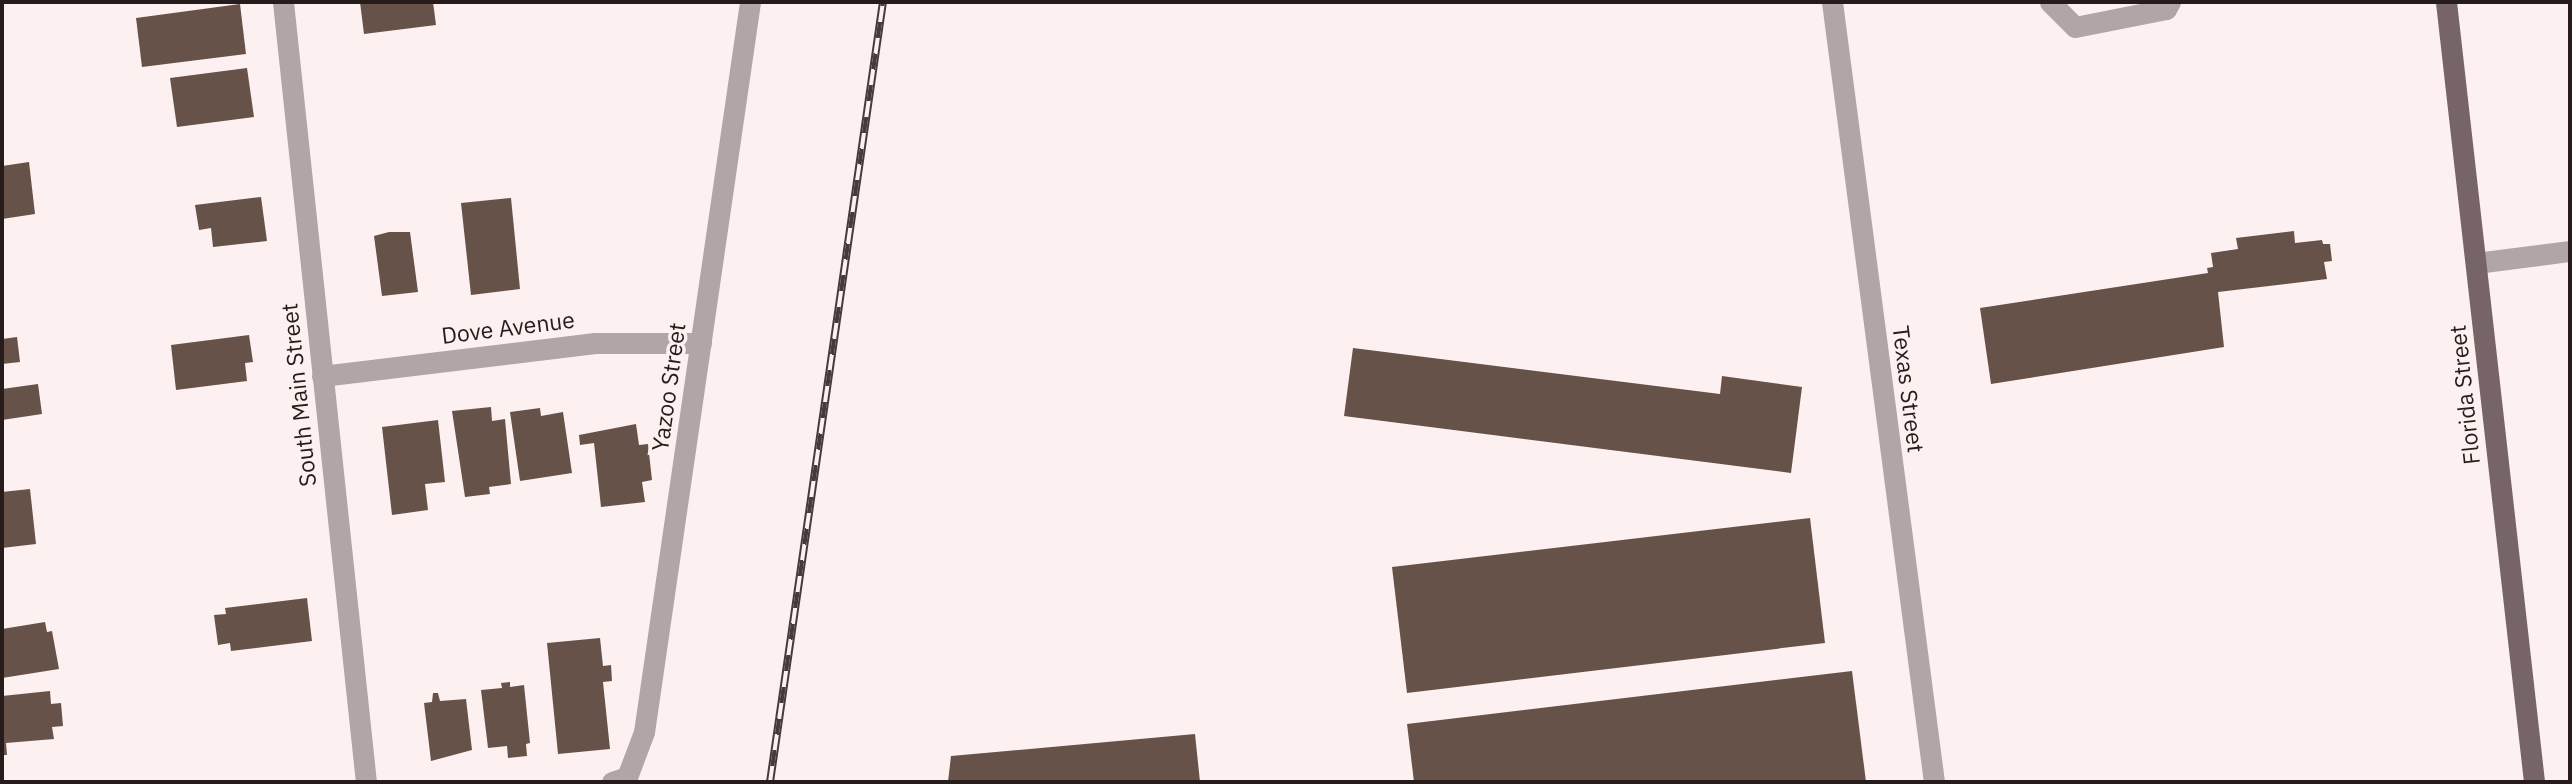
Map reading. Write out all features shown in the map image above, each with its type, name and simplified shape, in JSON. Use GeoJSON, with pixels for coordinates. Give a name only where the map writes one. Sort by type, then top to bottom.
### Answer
{"type":"FeatureCollection","features":[{"type":"Feature","properties":{"kind":"main road","name":"Florida Street"},"geometry":{"type":"LineString","coordinates":[[2446,2],[2534,782]]}},
{"type":"Feature","properties":{"kind":"street","name":"South Main Street"},"geometry":{"type":"LineString","coordinates":[[283,2],[366,782]]}},
{"type":"Feature","properties":{"kind":"street","name":"Yazoo Street"},"geometry":{"type":"LineString","coordinates":[[620,779],[644,732],[750,2]]}},
{"type":"Feature","properties":{"kind":"street","name":"Texas Street"},"geometry":{"type":"LineString","coordinates":[[1832,2],[1934,782]]}},
{"type":"Feature","properties":{"kind":"street"},"geometry":{"type":"LineString","coordinates":[[2050,2],[2074,27],[2166,9],[2170,2]]}},
{"type":"Feature","properties":{"kind":"street"},"geometry":{"type":"LineString","coordinates":[[2476,263],[2570,251]]}},
{"type":"Feature","properties":{"kind":"street","name":"Dove Avenue"},"geometry":{"type":"LineString","coordinates":[[323,376],[595,343],[701,343]]}},
{"type":"Feature","properties":{"kind":"building"},"geometry":{"type":"Polygon","coordinates":[[[360,2],[433,2],[436,25],[364,34],[360,2]]]}},
{"type":"Feature","properties":{"kind":"building"},"geometry":{"type":"Polygon","coordinates":[[[240,4],[246,54],[142,67],[136,18],[240,4]]]}},
{"type":"Feature","properties":{"kind":"building"},"geometry":{"type":"Polygon","coordinates":[[[247,68],[254,117],[177,127],[170,78],[247,68]]]}},
{"type":"Feature","properties":{"kind":"building"},"geometry":{"type":"Polygon","coordinates":[[[29,162],[35,214],[2,219],[2,166],[29,162]]]}},
{"type":"Feature","properties":{"kind":"building"},"geometry":{"type":"Polygon","coordinates":[[[261,197],[267,241],[213,247],[211,228],[199,230],[195,205],[261,197]]]}},
{"type":"Feature","properties":{"kind":"building"},"geometry":{"type":"Polygon","coordinates":[[[511,198],[520,289],[471,295],[461,203],[511,198]]]}},
{"type":"Feature","properties":{"kind":"building"},"geometry":{"type":"Polygon","coordinates":[[[2294,231],[2295,243],[2322,240],[2323,244],[2330,244],[2332,261],[2324,262],[2327,279],[2218,292],[2224,347],[1991,384],[1980,308],[2208,273],[2207,268],[2213,267],[2211,253],[2238,249],[2236,238],[2294,231]]]}},
{"type":"Feature","properties":{"kind":"building"},"geometry":{"type":"Polygon","coordinates":[[[389,232],[410,232],[418,292],[382,296],[374,236],[389,232]]]}},
{"type":"Feature","properties":{"kind":"building"},"geometry":{"type":"Polygon","coordinates":[[[249,335],[253,362],[245,363],[247,381],[176,390],[171,345],[249,335]]]}},
{"type":"Feature","properties":{"kind":"building"},"geometry":{"type":"Polygon","coordinates":[[[17,337],[20,362],[2,364],[2,339],[17,337]]]}},
{"type":"Feature","properties":{"kind":"building"},"geometry":{"type":"Polygon","coordinates":[[[1353,348],[1720,394],[1722,376],[1802,387],[1791,473],[1344,416],[1353,348]]]}},
{"type":"Feature","properties":{"kind":"building"},"geometry":{"type":"Polygon","coordinates":[[[38,384],[42,414],[2,420],[2,389],[38,384]]]}},
{"type":"Feature","properties":{"kind":"building"},"geometry":{"type":"Polygon","coordinates":[[[491,407],[492,421],[505,419],[511,484],[489,487],[490,494],[465,497],[452,411],[491,407]]]}},
{"type":"Feature","properties":{"kind":"building"},"geometry":{"type":"Polygon","coordinates":[[[540,408],[541,416],[563,412],[572,473],[520,481],[510,412],[540,408]]]}},
{"type":"Feature","properties":{"kind":"building"},"geometry":{"type":"Polygon","coordinates":[[[438,420],[445,482],[425,484],[428,510],[392,515],[382,427],[438,420]]]}},
{"type":"Feature","properties":{"kind":"building"},"geometry":{"type":"Polygon","coordinates":[[[636,424],[639,445],[648,444],[652,480],[642,482],[645,502],[601,507],[594,443],[580,445],[579,435],[636,424]]]}},
{"type":"Feature","properties":{"kind":"building"},"geometry":{"type":"Polygon","coordinates":[[[30,489],[36,544],[2,548],[2,492],[30,489]]]}},
{"type":"Feature","properties":{"kind":"building"},"geometry":{"type":"Polygon","coordinates":[[[1810,518],[1825,643],[1407,693],[1392,567],[1810,518]]]}},
{"type":"Feature","properties":{"kind":"building"},"geometry":{"type":"Polygon","coordinates":[[[307,598],[312,641],[231,651],[230,643],[218,645],[214,615],[226,614],[225,608],[307,598]]]}},
{"type":"Feature","properties":{"kind":"building"},"geometry":{"type":"Polygon","coordinates":[[[45,622],[47,632],[52,631],[59,669],[2,678],[2,629],[45,622]]]}},
{"type":"Feature","properties":{"kind":"building"},"geometry":{"type":"Polygon","coordinates":[[[600,638],[603,666],[611,665],[612,681],[603,682],[610,749],[558,754],[547,643],[600,638]]]}},
{"type":"Feature","properties":{"kind":"building"},"geometry":{"type":"Polygon","coordinates":[[[1852,671],[1866,782],[1414,782],[1407,724],[1852,671]]]}},
{"type":"Feature","properties":{"kind":"building"},"geometry":{"type":"Polygon","coordinates":[[[510,682],[510,687],[524,685],[530,743],[526,744],[527,756],[508,758],[507,746],[488,748],[481,690],[502,688],[501,683],[510,682]]]}},
{"type":"Feature","properties":{"kind":"building"},"geometry":{"type":"Polygon","coordinates":[[[50,691],[51,704],[61,703],[63,726],[52,727],[54,739],[6,743],[7,755],[2,755],[2,696],[50,691]]]}},
{"type":"Feature","properties":{"kind":"building"},"geometry":{"type":"Polygon","coordinates":[[[433,693],[438,693],[440,701],[466,699],[472,750],[431,761],[424,703],[432,702],[433,693]]]}},
{"type":"Feature","properties":{"kind":"building"},"geometry":{"type":"Polygon","coordinates":[[[1195,734],[1200,782],[948,782],[951,756],[1195,734]]]}},
{"type":"Feature","properties":{"kind":"railway"},"geometry":{"type":"LineString","coordinates":[[770,782],[883,2]]}}]}
